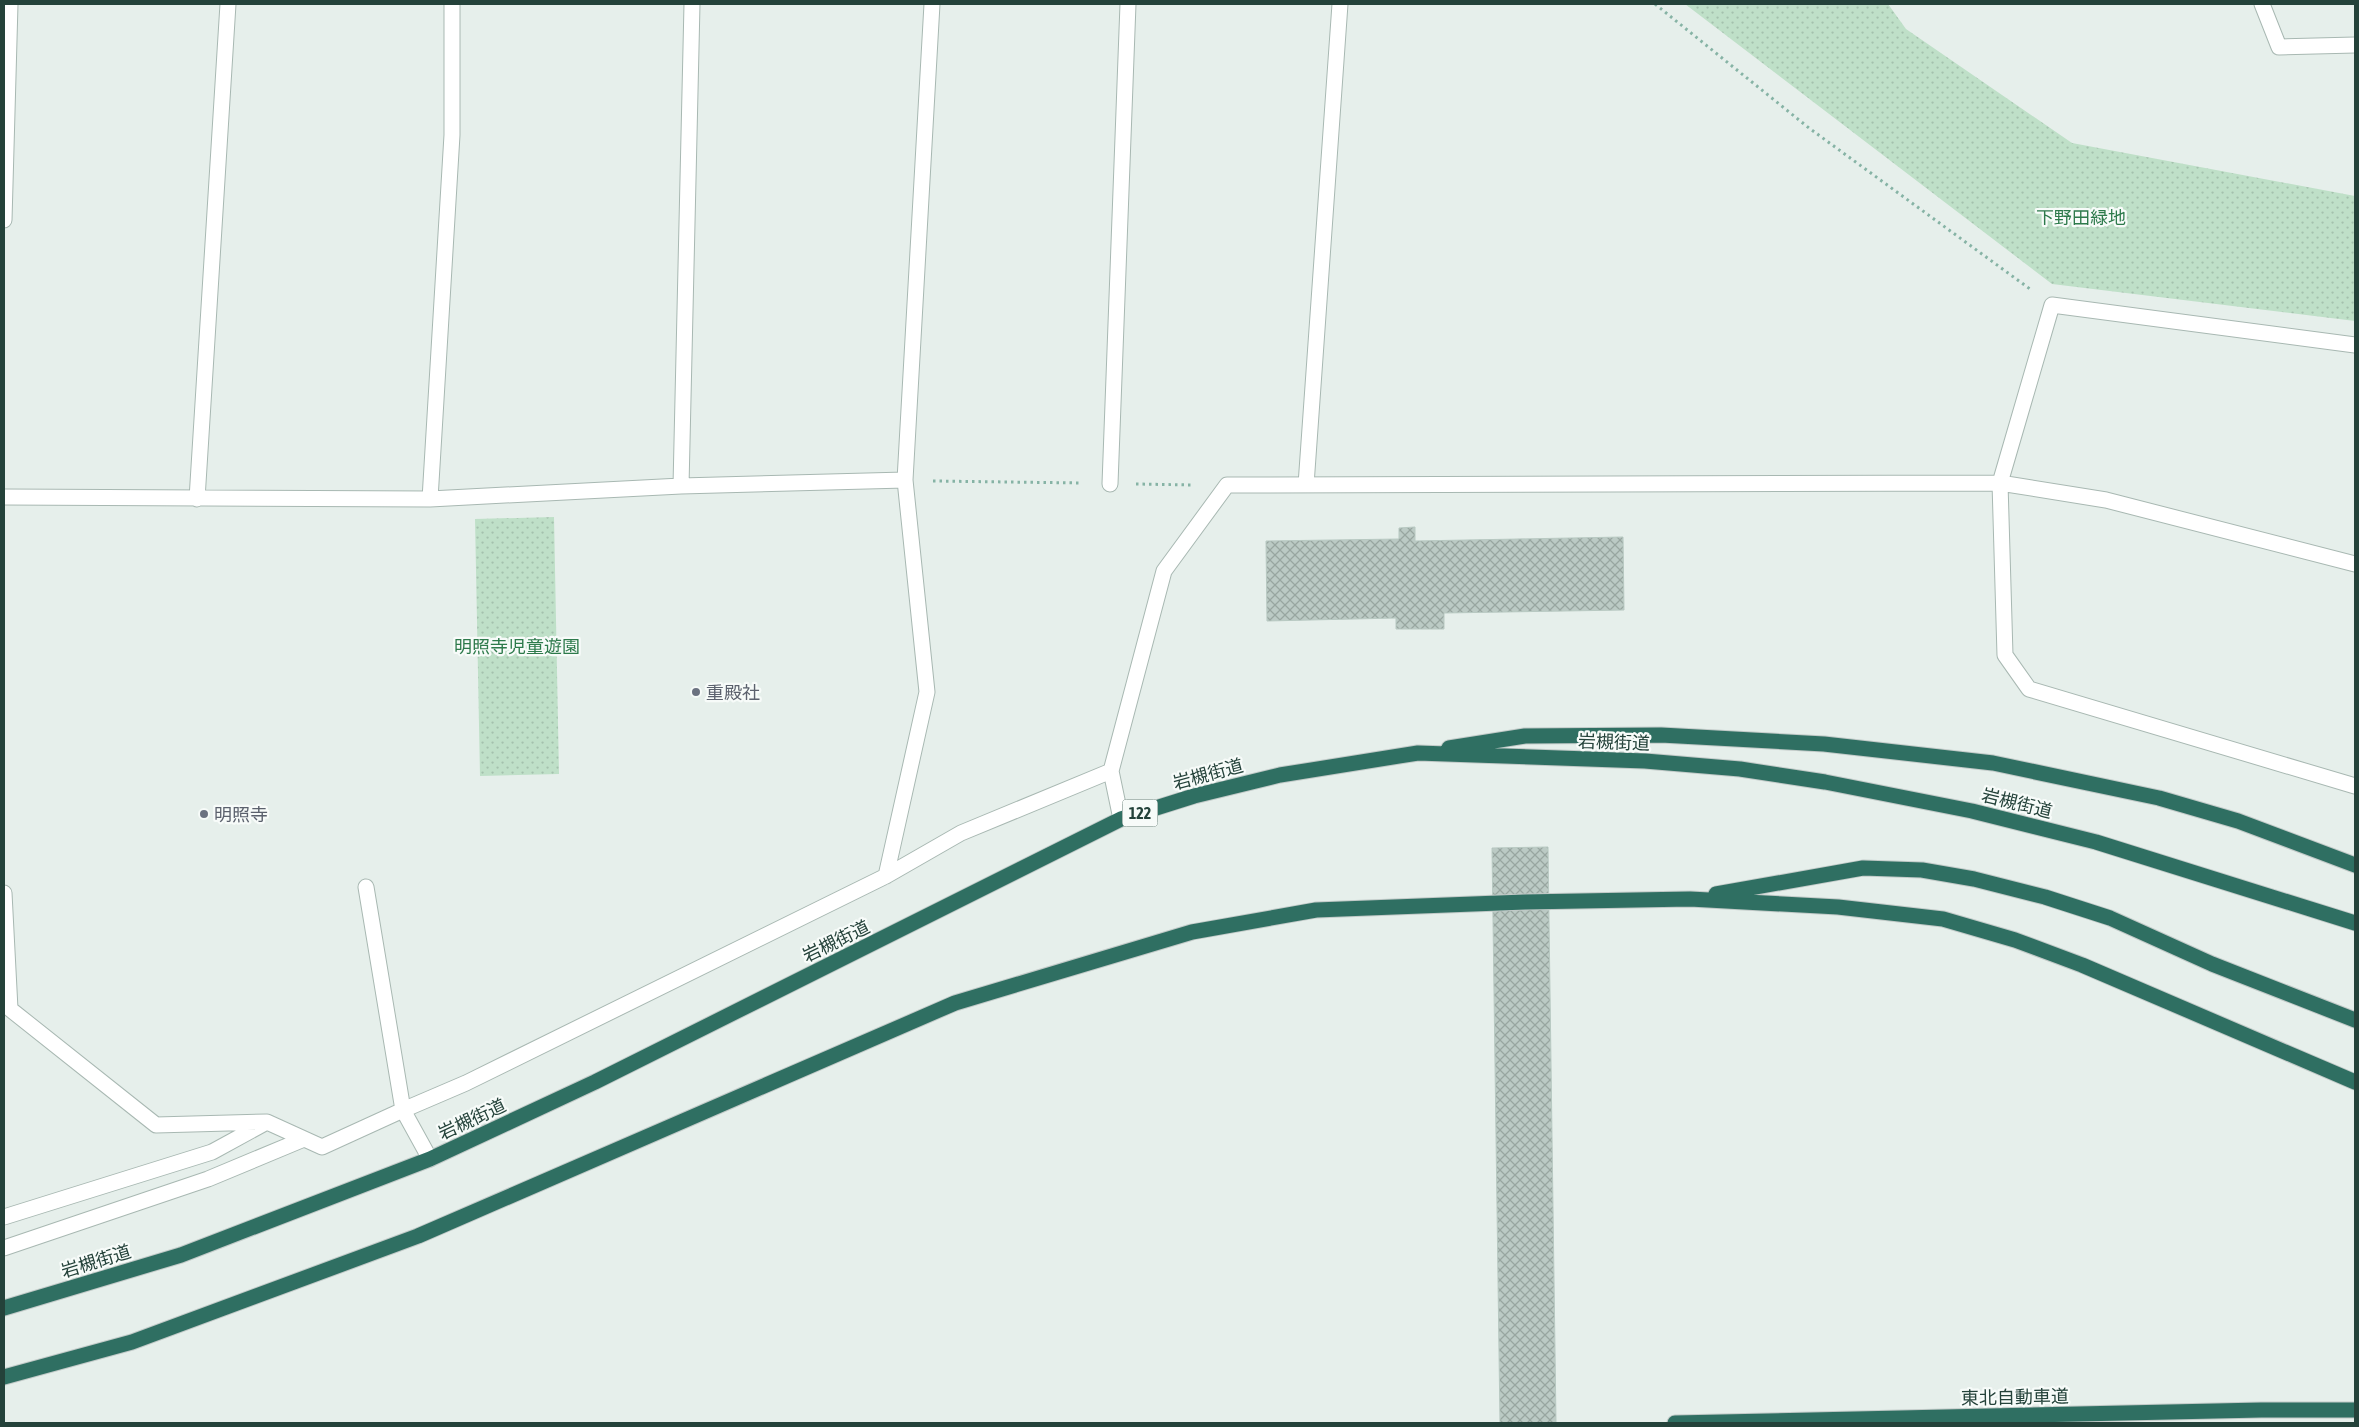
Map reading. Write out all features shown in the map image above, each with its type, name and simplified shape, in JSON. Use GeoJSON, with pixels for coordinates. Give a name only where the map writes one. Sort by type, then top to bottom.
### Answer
{"type":"FeatureCollection","features":[{"type":"Feature","properties":{"kind":"highway"},"geometry":{"type":"LineString","coordinates":[[1418,753],[1525,736],[1661,735],[1824,744],[1993,763],[2159,798],[2238,821],[2355,865]]}},
{"type":"Feature","properties":{"kind":"highway","name":"岩槻街道"},"geometry":{"type":"LineString","coordinates":[[4,1308],[181,1255],[430,1159],[595,1082],[1121,819],[1194,796],[1280,774],[1418,753],[1645,761],[1740,769],[1825,782],[1972,811],[2096,842],[2355,923]]}},
{"type":"Feature","properties":{"kind":"highway"},"geometry":{"type":"LineString","coordinates":[[1690,899],[1863,868],[1922,870],[1974,879],[2110,918],[2212,964],[2299,1000],[2355,1019]]}},
{"type":"Feature","properties":{"kind":"highway"},"geometry":{"type":"LineString","coordinates":[[4,1377],[132,1342],[418,1236],[955,1003],[1192,932],[1316,910],[1525,902],[1690,899],[1838,907],[1942,919],[2015,940],[2082,964],[2355,1082]]}},
{"type":"Feature","properties":{"kind":"highway","name":"東北自動車道"},"geometry":{"type":"LineString","coordinates":[[1675,1423],[2261,1410],[2355,1410]]}},
{"type":"Feature","properties":{"kind":"street"},"geometry":{"type":"LineString","coordinates":[[4,220],[10,4]]}},
{"type":"Feature","properties":{"kind":"street"},"geometry":{"type":"LineString","coordinates":[[197,499],[228,4]]}},
{"type":"Feature","properties":{"kind":"street"},"geometry":{"type":"LineString","coordinates":[[430,499],[452,135],[452,4]]}},
{"type":"Feature","properties":{"kind":"street"},"geometry":{"type":"LineString","coordinates":[[681,486],[692,4]]}},
{"type":"Feature","properties":{"kind":"street"},"geometry":{"type":"LineString","coordinates":[[886,876],[927,692],[905,480],[932,4]]}},
{"type":"Feature","properties":{"kind":"street"},"geometry":{"type":"LineString","coordinates":[[1110,484],[1128,4]]}},
{"type":"Feature","properties":{"kind":"street"},"geometry":{"type":"LineString","coordinates":[[1306,485],[1340,4]]}},
{"type":"Feature","properties":{"kind":"street"},"geometry":{"type":"LineString","coordinates":[[2262,4],[2279,47],[2355,46]]}},
{"type":"Feature","properties":{"kind":"street"},"geometry":{"type":"LineString","coordinates":[[2355,345],[2052,305],[2000,483],[2005,655],[2029,689],[2355,786]]}},
{"type":"Feature","properties":{"kind":"street"},"geometry":{"type":"LineString","coordinates":[[4,497],[430,499],[681,486],[905,480]]}},
{"type":"Feature","properties":{"kind":"street"},"geometry":{"type":"LineString","coordinates":[[1121,819],[1111,771],[1164,571],[1228,485],[2000,483],[2106,500],[2355,564]]}},
{"type":"Feature","properties":{"kind":"street"},"geometry":{"type":"LineString","coordinates":[[4,893],[6,968],[10,1009],[156,1125],[267,1122],[322,1147],[466,1083],[886,876],[961,833],[1111,771]]}},
{"type":"Feature","properties":{"kind":"street"},"geometry":{"type":"LineString","coordinates":[[366,887],[403,1110],[430,1159]]}},
{"type":"Feature","properties":{"kind":"street"},"geometry":{"type":"LineString","coordinates":[[4,1217],[212,1152],[267,1122]]}},
{"type":"Feature","properties":{"kind":"street"},"geometry":{"type":"LineString","coordinates":[[4,1248],[208,1179],[304,1139]]}},
{"type":"Feature","properties":{"kind":"path"},"geometry":{"type":"LineString","coordinates":[[1655,4],[1809,128],[2052,305]]}},
{"type":"Feature","properties":{"kind":"path"},"geometry":{"type":"LineString","coordinates":[[905,480],[1228,485]]}},
{"type":"Feature","properties":{"kind":"green space","name":"下野田緑地"},"geometry":{"type":"Polygon","coordinates":[[[1685,4],[1888,4],[1906,29],[2072,143],[2355,196],[2355,321],[2052,284],[1685,4]]]}},
{"type":"Feature","properties":{"kind":"green space","name":"明照寺児童遊園"},"geometry":{"type":"Polygon","coordinates":[[[554,517],[559,774],[480,776],[475,519],[554,517]]]}},
{"type":"Feature","properties":{"kind":"building"},"geometry":{"type":"Polygon","coordinates":[[[1415,527],[1415,541],[1623,537],[1624,610],[1444,613],[1444,629],[1396,629],[1396,618],[1267,621],[1266,541],[1399,539],[1399,528],[1415,527]]]}},
{"type":"Feature","properties":{"kind":"building"},"geometry":{"type":"Polygon","coordinates":[[[1548,847],[1556,1423],[1500,1423],[1492,848],[1548,847]]]}},
{"type":"Feature","properties":{"kind":"place","name":"重殿社"},"geometry":{"type":"Point","coordinates":[696,692]}},
{"type":"Feature","properties":{"kind":"place","name":"明照寺"},"geometry":{"type":"Point","coordinates":[204,814]}}]}
